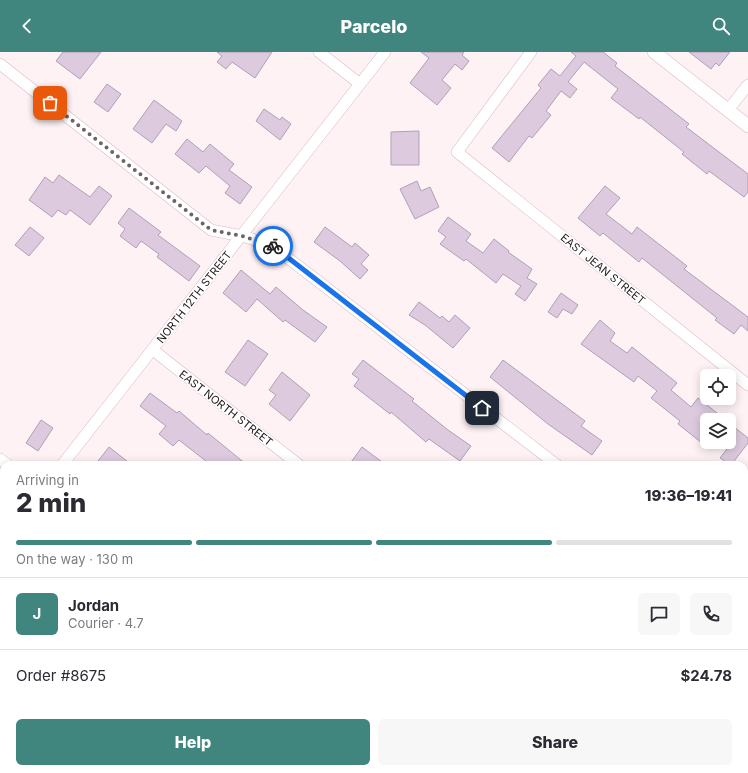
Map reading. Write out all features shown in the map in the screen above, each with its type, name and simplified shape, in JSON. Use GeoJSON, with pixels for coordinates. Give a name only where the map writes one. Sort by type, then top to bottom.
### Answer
{"type":"FeatureCollection","features":[{"type":"Feature","properties":{"kind":"street"},"geometry":{"type":"LineString","coordinates":[[319,52],[360,84]]}},
{"type":"Feature","properties":{"kind":"street","name":"NORTH 12TH STREET"},"geometry":{"type":"LineString","coordinates":[[65,461],[385,52]]}},
{"type":"Feature","properties":{"kind":"street","name":"EAST JEAN STREET"},"geometry":{"type":"LineString","coordinates":[[531,52],[457,152],[748,385]]}},
{"type":"Feature","properties":{"kind":"street"},"geometry":{"type":"LineString","coordinates":[[654,52],[748,126]]}},
{"type":"Feature","properties":{"kind":"street"},"geometry":{"type":"LineString","coordinates":[[0,64],[211,230],[242,236],[271,245],[552,461]]}},
{"type":"Feature","properties":{"kind":"street"},"geometry":{"type":"LineString","coordinates":[[728,110],[748,85]]}},
{"type":"Feature","properties":{"kind":"street","name":"EAST NORTH STREET"},"geometry":{"type":"LineString","coordinates":[[153,350],[294,461]]}},
{"type":"Feature","properties":{"kind":"building"},"geometry":{"type":"Polygon","coordinates":[[[63,52],[101,52],[80,79],[56,61],[63,52]]]}},
{"type":"Feature","properties":{"kind":"building"},"geometry":{"type":"Polygon","coordinates":[[[217,52],[272,52],[255,78],[232,62],[226,69],[217,62],[222,56],[217,52]]]}},
{"type":"Feature","properties":{"kind":"building"},"geometry":{"type":"Polygon","coordinates":[[[421,52],[464,52],[462,55],[469,61],[462,70],[455,64],[442,80],[451,88],[437,105],[410,83],[429,58],[421,52]]]}},
{"type":"Feature","properties":{"kind":"building"},"geometry":{"type":"Polygon","coordinates":[[[571,52],[603,52],[617,63],[615,66],[689,124],[686,127],[748,174],[748,192],[744,197],[709,171],[707,174],[682,154],[684,152],[640,117],[639,119],[611,98],[618,89],[584,62],[568,82],[577,89],[570,98],[561,91],[546,111],[551,115],[532,138],[529,136],[509,162],[492,148],[541,88],[538,85],[551,69],[560,76],[576,56],[571,52]]]}},
{"type":"Feature","properties":{"kind":"building"},"geometry":{"type":"Polygon","coordinates":[[[689,52],[730,52],[719,66],[716,63],[711,69],[689,52]]]}},
{"type":"Feature","properties":{"kind":"building"},"geometry":{"type":"Polygon","coordinates":[[[107,84],[121,94],[108,112],[94,102],[107,84]]]}},
{"type":"Feature","properties":{"kind":"building"},"geometry":{"type":"Polygon","coordinates":[[[154,100],[182,121],[176,131],[166,124],[152,143],[133,129],[154,100]]]}},
{"type":"Feature","properties":{"kind":"building"},"geometry":{"type":"Polygon","coordinates":[[[264,109],[280,120],[282,117],[291,124],[280,140],[256,121],[264,109]]]}},
{"type":"Feature","properties":{"kind":"building"},"geometry":{"type":"Polygon","coordinates":[[[419,131],[419,165],[391,165],[391,132],[419,131]]]}},
{"type":"Feature","properties":{"kind":"building"},"geometry":{"type":"Polygon","coordinates":[[[187,139],[203,152],[210,144],[234,164],[229,170],[252,187],[240,204],[225,193],[230,186],[206,166],[199,173],[175,154],[187,139]]]}},
{"type":"Feature","properties":{"kind":"building"},"geometry":{"type":"Polygon","coordinates":[[[59,175],[90,197],[99,186],[112,196],[90,225],[70,210],[66,215],[58,210],[52,217],[29,200],[45,177],[53,183],[59,175]]]}},
{"type":"Feature","properties":{"kind":"building"},"geometry":{"type":"Polygon","coordinates":[[[417,181],[421,191],[430,187],[439,207],[415,219],[400,189],[417,181]]]}},
{"type":"Feature","properties":{"kind":"building"},"geometry":{"type":"Polygon","coordinates":[[[605,186],[620,198],[606,214],[632,234],[637,227],[687,266],[684,269],[748,317],[748,331],[741,325],[734,334],[715,320],[717,318],[642,258],[639,262],[603,233],[600,236],[578,218],[605,186]]]}},
{"type":"Feature","properties":{"kind":"building"},"geometry":{"type":"Polygon","coordinates":[[[129,208],[161,232],[158,235],[200,266],[189,281],[157,257],[159,254],[141,241],[136,248],[120,236],[125,229],[118,223],[129,208]]]}},
{"type":"Feature","properties":{"kind":"building"},"geometry":{"type":"Polygon","coordinates":[[[448,217],[471,234],[466,241],[483,253],[494,239],[509,251],[508,252],[532,269],[527,278],[537,284],[525,301],[515,294],[521,286],[503,274],[496,283],[466,259],[464,261],[440,244],[446,237],[438,231],[448,217]]]}},
{"type":"Feature","properties":{"kind":"building"},"geometry":{"type":"Polygon","coordinates":[[[30,227],[44,238],[29,256],[15,245],[30,227]]]}},
{"type":"Feature","properties":{"kind":"building"},"geometry":{"type":"Polygon","coordinates":[[[325,227],[352,247],[355,243],[369,255],[361,264],[368,270],[360,279],[340,261],[314,242],[325,227]]]}},
{"type":"Feature","properties":{"kind":"building"},"geometry":{"type":"Polygon","coordinates":[[[241,270],[270,294],[276,287],[303,310],[327,327],[315,342],[285,320],[283,322],[257,299],[246,312],[223,293],[241,270]]]}},
{"type":"Feature","properties":{"kind":"building"},"geometry":{"type":"Polygon","coordinates":[[[561,293],[578,305],[572,314],[563,309],[557,318],[548,312],[561,293]]]}},
{"type":"Feature","properties":{"kind":"building"},"geometry":{"type":"Polygon","coordinates":[[[419,302],[440,318],[442,316],[449,322],[455,315],[470,328],[453,348],[425,325],[409,315],[419,302]]]}},
{"type":"Feature","properties":{"kind":"building"},"geometry":{"type":"Polygon","coordinates":[[[600,320],[615,333],[610,341],[627,353],[632,347],[677,383],[671,390],[691,407],[698,398],[700,400],[700,405],[707,405],[717,413],[700,413],[700,441],[678,424],[680,421],[651,398],[657,391],[638,376],[634,382],[581,344],[600,320]]]}},
{"type":"Feature","properties":{"kind":"building"},"geometry":{"type":"Polygon","coordinates":[[[248,340],[268,354],[245,386],[225,372],[248,340]]]}},
{"type":"Feature","properties":{"kind":"building"},"geometry":{"type":"Polygon","coordinates":[[[363,360],[414,399],[412,401],[448,430],[471,446],[460,461],[429,439],[426,442],[391,412],[390,414],[354,386],[359,379],[352,374],[363,360]]]}},
{"type":"Feature","properties":{"kind":"building"},"geometry":{"type":"Polygon","coordinates":[[[503,360],[585,421],[581,426],[602,441],[592,455],[548,424],[490,377],[503,360]]]}},
{"type":"Feature","properties":{"kind":"building"},"geometry":{"type":"Polygon","coordinates":[[[282,372],[310,395],[290,421],[269,404],[276,395],[269,390],[282,372]]]}},
{"type":"Feature","properties":{"kind":"building"},"geometry":{"type":"Polygon","coordinates":[[[150,393],[177,413],[179,411],[207,435],[208,433],[242,461],[206,461],[179,440],[173,446],[159,434],[166,426],[140,406],[150,393]]]}},
{"type":"Feature","properties":{"kind":"building"},"geometry":{"type":"Polygon","coordinates":[[[41,420],[53,428],[38,451],[26,443],[41,420]]]}},
{"type":"Feature","properties":{"kind":"building"},"geometry":{"type":"Polygon","coordinates":[[[736,429],[748,438],[748,443],[734,461],[725,461],[720,458],[727,449],[736,449],[736,429]]]}},
{"type":"Feature","properties":{"kind":"building"},"geometry":{"type":"Polygon","coordinates":[[[109,447],[127,461],[98,461],[109,447]]]}},
{"type":"Feature","properties":{"kind":"building"},"geometry":{"type":"Polygon","coordinates":[[[362,447],[381,461],[352,461],[362,447]]]}},
{"type":"Feature","properties":{"kind":"way so far"},"geometry":{"type":"LineString","coordinates":[[50,103],[211,230],[242,236],[273,246]]}},
{"type":"Feature","properties":{"kind":"route"},"geometry":{"type":"LineString","coordinates":[[273,246],[482,408]]}}]}
